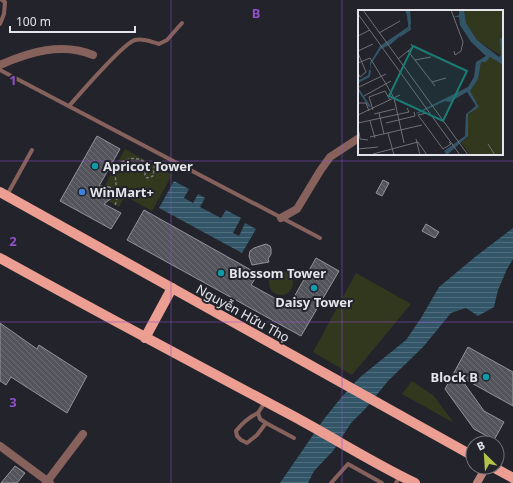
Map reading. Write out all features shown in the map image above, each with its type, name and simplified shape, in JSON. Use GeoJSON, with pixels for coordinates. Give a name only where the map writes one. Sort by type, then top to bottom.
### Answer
{"type":"FeatureCollection","features":[{"type":"Feature","properties":{"kind":"main road","name":"Nguyễn Hữu Thọ"},"geometry":{"type":"LineString","coordinates":[[3,194],[465,452]]}},
{"type":"Feature","properties":{"kind":"main road"},"geometry":{"type":"LineString","coordinates":[[0,258],[145,338],[355,450],[398,479],[415,483]]}},
{"type":"Feature","properties":{"kind":"main road"},"geometry":{"type":"LineString","coordinates":[[145,338],[172,288]]}},
{"type":"Feature","properties":{"kind":"street"},"geometry":{"type":"LineString","coordinates":[[0,65],[37,52],[53,49],[84,51],[93,55]]}},
{"type":"Feature","properties":{"kind":"street"},"geometry":{"type":"LineString","coordinates":[[282,218],[297,209],[330,157],[358,139]]}},
{"type":"Feature","properties":{"kind":"street"},"geometry":{"type":"LineString","coordinates":[[0,446],[48,482],[84,434]]}},
{"type":"Feature","properties":{"kind":"lane"},"geometry":{"type":"LineString","coordinates":[[0,24],[6,7],[5,2],[2,0]]}},
{"type":"Feature","properties":{"kind":"lane"},"geometry":{"type":"LineString","coordinates":[[69,106],[110,61],[134,40],[143,40],[159,44],[167,40],[182,23]]}},
{"type":"Feature","properties":{"kind":"lane"},"geometry":{"type":"LineString","coordinates":[[0,70],[320,238]]}},
{"type":"Feature","properties":{"kind":"lane"},"geometry":{"type":"LineString","coordinates":[[3,194],[32,150]]}},
{"type":"Feature","properties":{"kind":"lane"},"geometry":{"type":"LineString","coordinates":[[265,401],[258,413],[242,423],[236,431],[237,436],[247,443],[257,435],[266,423]]}},
{"type":"Feature","properties":{"kind":"lane"},"geometry":{"type":"LineString","coordinates":[[258,413],[260,419],[294,438]]}},
{"type":"Feature","properties":{"kind":"lane"},"geometry":{"type":"LineString","coordinates":[[331,483],[348,464],[382,483]]}},
{"type":"Feature","properties":{"kind":"path"},"geometry":{"type":"LineString","coordinates":[[115,204],[118,197],[115,173],[120,163],[128,159],[142,160],[147,165],[145,176],[147,178],[153,176],[155,164]]}},
{"type":"Feature","properties":{"kind":"green space"},"geometry":{"type":"Polygon","coordinates":[[[125,149],[172,175],[152,211],[125,196],[119,207],[99,196],[125,149]]]}},
{"type":"Feature","properties":{"kind":"green space"},"geometry":{"type":"Polygon","coordinates":[[[281,271],[289,275],[293,283],[289,291],[281,295],[273,291],[269,283],[273,275],[281,271]]]}},
{"type":"Feature","properties":{"kind":"green space"},"geometry":{"type":"Polygon","coordinates":[[[356,273],[411,304],[352,375],[313,352],[356,273]]]}},
{"type":"Feature","properties":{"kind":"green space"},"geometry":{"type":"Polygon","coordinates":[[[412,381],[434,396],[454,423],[402,394],[412,381]]]}},
{"type":"Feature","properties":{"kind":"water"},"geometry":{"type":"Polygon","coordinates":[[[174,181],[189,189],[184,198],[193,203],[198,194],[205,198],[200,207],[221,218],[226,210],[241,218],[233,233],[239,236],[245,223],[256,229],[242,253],[159,208],[174,181]]]}},
{"type":"Feature","properties":{"kind":"water"},"geometry":{"type":"Polygon","coordinates":[[[513,228],[513,259],[498,290],[494,307],[478,316],[466,308],[451,313],[423,347],[388,381],[366,408],[351,423],[333,451],[314,471],[308,483],[280,483],[324,419],[340,399],[359,378],[406,340],[439,287],[513,228]]]}},
{"type":"Feature","properties":{"kind":"building"},"geometry":{"type":"Polygon","coordinates":[[[97,136],[120,149],[99,186],[110,187],[113,190],[113,197],[104,204],[121,213],[111,229],[60,201],[97,136]]]}},
{"type":"Feature","properties":{"kind":"building"},"geometry":{"type":"Polygon","coordinates":[[[383,180],[389,183],[382,196],[376,193],[383,180]]]}},
{"type":"Feature","properties":{"kind":"building"},"geometry":{"type":"Polygon","coordinates":[[[144,210],[258,274],[251,285],[289,306],[316,258],[339,271],[301,336],[127,240],[144,210]]]}},
{"type":"Feature","properties":{"kind":"building"},"geometry":{"type":"Polygon","coordinates":[[[426,224],[439,232],[435,238],[422,231],[426,224]]]}},
{"type":"Feature","properties":{"kind":"building"},"geometry":{"type":"Polygon","coordinates":[[[266,244],[270,246],[271,249],[271,254],[268,259],[269,262],[252,265],[249,256],[250,251],[266,244]]]}},
{"type":"Feature","properties":{"kind":"building"},"geometry":{"type":"Polygon","coordinates":[[[0,323],[37,349],[39,345],[87,376],[67,413],[11,377],[6,385],[0,381],[0,323]]]}},
{"type":"Feature","properties":{"kind":"building"},"geometry":{"type":"Polygon","coordinates":[[[468,347],[513,372],[513,406],[459,376],[484,411],[504,422],[497,435],[485,435],[474,429],[445,389],[468,347]]]}},
{"type":"Feature","properties":{"kind":"building"},"geometry":{"type":"Polygon","coordinates":[[[15,466],[25,473],[17,483],[1,483],[15,466]]]}},
{"type":"Feature","properties":{"kind":"place","name":"Apricot Tower"},"geometry":{"type":"Point","coordinates":[95,166]}},
{"type":"Feature","properties":{"kind":"place","name":"WinMart+"},"geometry":{"type":"Point","coordinates":[82,192]}},
{"type":"Feature","properties":{"kind":"place","name":"Blossom Tower"},"geometry":{"type":"Point","coordinates":[221,273]}},
{"type":"Feature","properties":{"kind":"place","name":"Daisy Tower"},"geometry":{"type":"Point","coordinates":[314,288]}},
{"type":"Feature","properties":{"kind":"place","name":"Block B"},"geometry":{"type":"Point","coordinates":[486,377]}}]}
